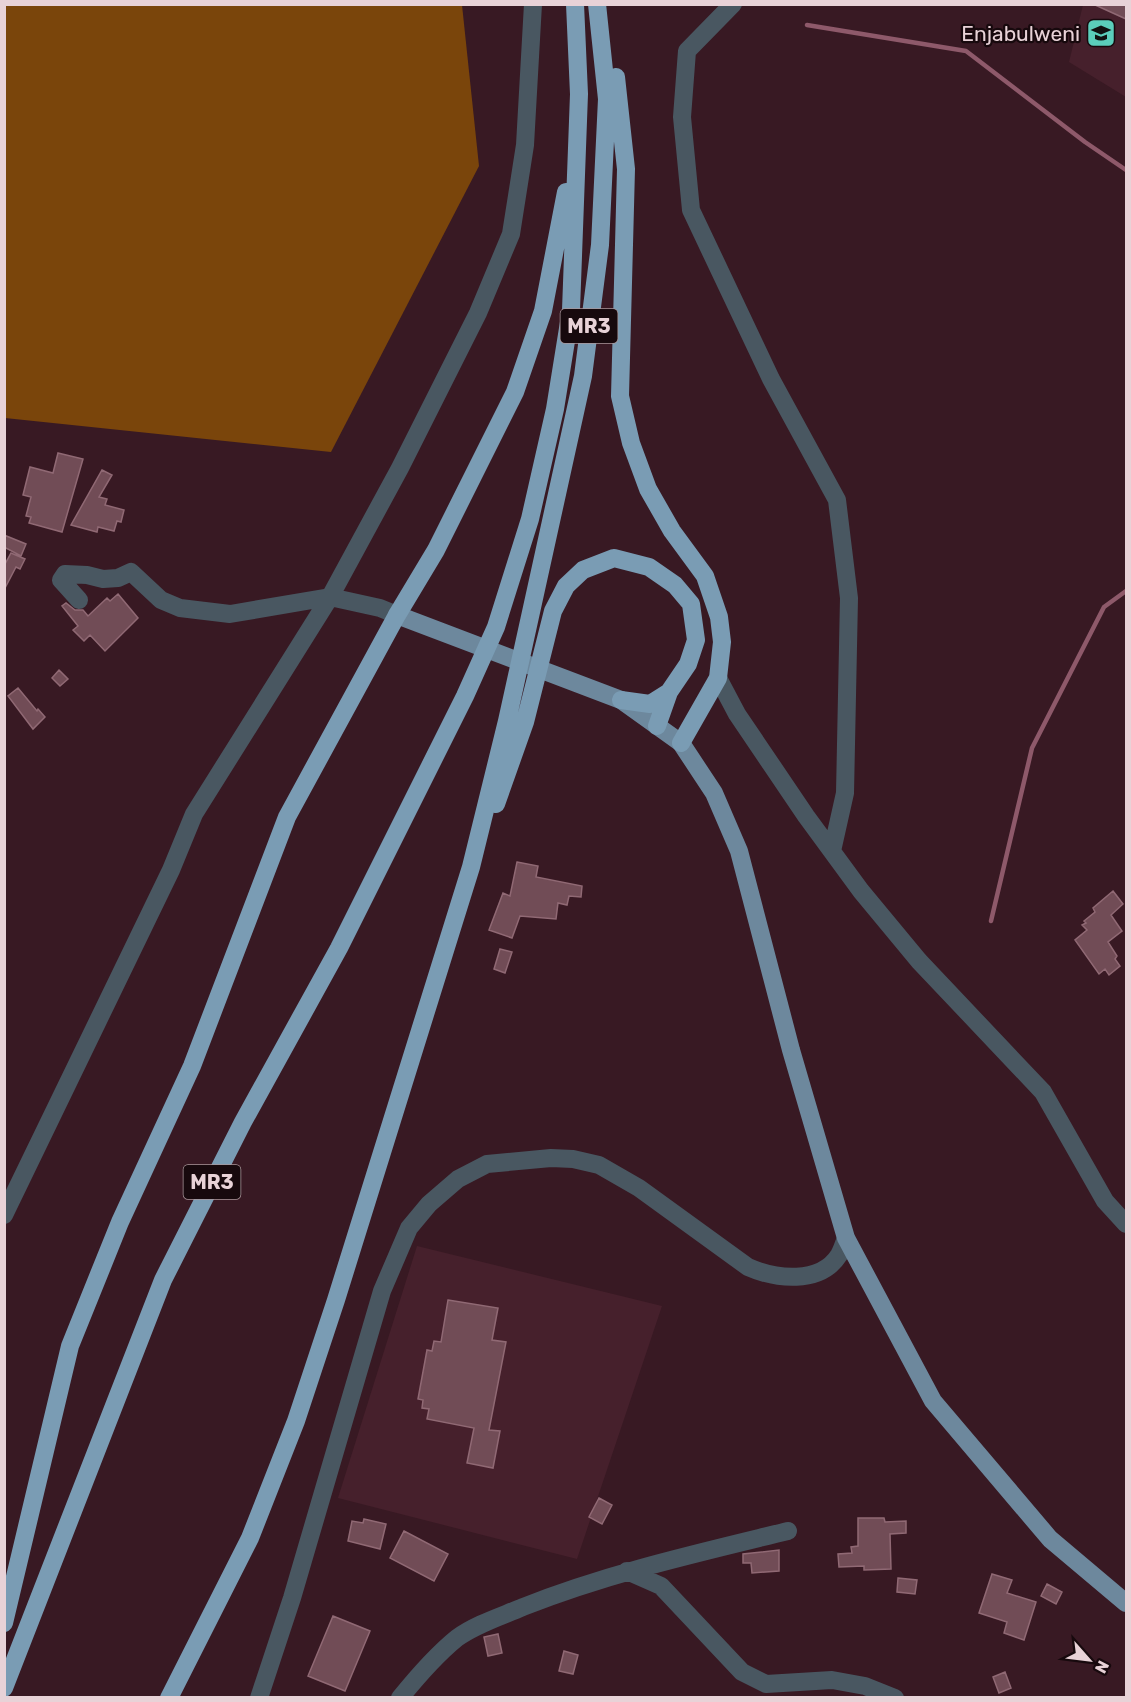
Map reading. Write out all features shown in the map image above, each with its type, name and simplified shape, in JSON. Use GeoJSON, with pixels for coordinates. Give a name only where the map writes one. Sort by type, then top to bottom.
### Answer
{"type":"FeatureCollection","features":[{"type":"Feature","properties":{"kind":"highway","name":"MR3"},"geometry":{"type":"LineString","coordinates":[[4,1688],[163,1280],[243,1122],[339,948],[465,696],[496,627],[530,519],[555,409],[572,310],[579,94],[575,4]]}},
{"type":"Feature","properties":{"kind":"highway","name":"MR3"},"geometry":{"type":"LineString","coordinates":[[169,1698],[250,1538],[296,1422],[516,722],[524,643],[583,376],[600,245],[607,99],[597,4]]}},
{"type":"Feature","properties":{"kind":"highway"},"geometry":{"type":"LineString","coordinates":[[602,4],[617,81],[626,169],[620,396],[631,443],[648,489],[672,531],[705,576],[718,617],[722,642],[718,678],[681,743]]}},
{"type":"Feature","properties":{"kind":"highway"},"geometry":{"type":"LineString","coordinates":[[4,1623],[70,1346],[120,1222],[192,1066],[287,817],[397,615],[436,550],[515,392],[543,311],[564,207],[579,94]]}},
{"type":"Feature","properties":{"kind":"highway"},"geometry":{"type":"LineString","coordinates":[[516,722],[553,611],[566,586],[583,570],[614,558],[649,567],[675,585],[691,604],[696,640],[688,664],[669,692],[657,726]]}},
{"type":"Feature","properties":{"kind":"highway"},"geometry":{"type":"LineString","coordinates":[[621,700],[650,704],[669,692]]}},
{"type":"Feature","properties":{"kind":"main road"},"geometry":{"type":"LineString","coordinates":[[397,615],[621,700],[681,743],[714,793],[739,851],[791,1050],[846,1238],[933,1401],[1050,1539],[1126,1603]]}},
{"type":"Feature","properties":{"kind":"street"},"geometry":{"type":"LineString","coordinates":[[4,1215],[171,870],[194,814],[330,597],[421,427],[478,313],[511,234],[525,145],[533,4]]}},
{"type":"Feature","properties":{"kind":"street"},"geometry":{"type":"LineString","coordinates":[[733,4],[687,51],[682,117],[691,210],[771,379],[837,500],[849,598],[845,793],[832,851]]}},
{"type":"Feature","properties":{"kind":"street"},"geometry":{"type":"LineString","coordinates":[[79,600],[61,580],[65,574],[87,574],[103,579],[118,578],[131,572],[161,600],[180,608],[230,614],[330,597],[380,608],[397,615]]}},
{"type":"Feature","properties":{"kind":"street"},"geometry":{"type":"LineString","coordinates":[[718,678],[737,714],[861,891],[919,961],[1043,1092],[1105,1201],[1126,1224]]}},
{"type":"Feature","properties":{"kind":"street"},"geometry":{"type":"LineString","coordinates":[[259,1698],[295,1587],[382,1291],[409,1228],[429,1203],[458,1179],[487,1164],[514,1161],[573,1159],[599,1165],[639,1188],[748,1267],[763,1274],[787,1278],[809,1275],[826,1268],[838,1256],[846,1238]]}},
{"type":"Feature","properties":{"kind":"street"},"geometry":{"type":"LineString","coordinates":[[400,1698],[417,1677],[458,1638],[484,1623],[627,1571],[788,1531]]}},
{"type":"Feature","properties":{"kind":"street"},"geometry":{"type":"LineString","coordinates":[[627,1571],[661,1586],[742,1672],[766,1684],[832,1680],[865,1686],[894,1698]]}},
{"type":"Feature","properties":{"kind":"shaded area"},"geometry":{"type":"Polygon","coordinates":[[[5,4],[462,5],[479,166],[331,452],[5,418],[5,4]]]}},
{"type":"Feature","properties":{"kind":"shaded area","name":"Enjabulweni"},"geometry":{"type":"Polygon","coordinates":[[[1083,5],[1126,5],[1126,97],[1069,62],[1083,5]]]}},
{"type":"Feature","properties":{"kind":"shaded area"},"geometry":{"type":"Polygon","coordinates":[[[417,1246],[662,1306],[577,1559],[338,1498],[417,1246]]]}},
{"type":"Feature","properties":{"kind":"building"},"geometry":{"type":"Polygon","coordinates":[[[1093,4],[1126,4],[1126,19],[1093,4]]]}},
{"type":"Feature","properties":{"kind":"building"},"geometry":{"type":"Polygon","coordinates":[[[58,453],[83,459],[62,532],[29,523],[31,517],[26,516],[31,497],[23,495],[30,467],[53,473],[58,453]]]}},
{"type":"Feature","properties":{"kind":"building"},"geometry":{"type":"Polygon","coordinates":[[[102,470],[112,475],[99,497],[107,499],[105,505],[124,510],[121,522],[117,521],[114,531],[98,527],[97,532],[71,525],[102,470]]]}},
{"type":"Feature","properties":{"kind":"building"},"geometry":{"type":"Polygon","coordinates":[[[4,535],[26,544],[21,556],[4,547],[4,535]]]}},
{"type":"Feature","properties":{"kind":"building"},"geometry":{"type":"Polygon","coordinates":[[[11,553],[25,559],[20,569],[16,567],[4,590],[4,566],[11,553]]]}},
{"type":"Feature","properties":{"kind":"building"},"geometry":{"type":"Polygon","coordinates":[[[118,594],[138,618],[105,651],[90,635],[84,641],[73,630],[78,626],[62,606],[66,603],[75,610],[83,610],[88,616],[107,598],[110,601],[118,594]]]}},
{"type":"Feature","properties":{"kind":"building"},"geometry":{"type":"Polygon","coordinates":[[[59,670],[68,679],[60,686],[52,678],[59,670]]]}},
{"type":"Feature","properties":{"kind":"building"},"geometry":{"type":"Polygon","coordinates":[[[18,688],[45,717],[33,729],[8,696],[18,688]]]}},
{"type":"Feature","properties":{"kind":"building"},"geometry":{"type":"Polygon","coordinates":[[[517,862],[538,866],[536,877],[582,886],[581,897],[569,896],[567,905],[558,903],[556,919],[520,916],[512,938],[489,930],[503,893],[510,896],[517,862]]]}},
{"type":"Feature","properties":{"kind":"building"},"geometry":{"type":"Polygon","coordinates":[[[1113,891],[1123,904],[1111,915],[1122,931],[1108,942],[1120,966],[1109,975],[1105,969],[1099,974],[1075,940],[1087,930],[1082,925],[1095,912],[1093,908],[1113,891]]]}},
{"type":"Feature","properties":{"kind":"building"},"geometry":{"type":"Polygon","coordinates":[[[500,949],[512,952],[505,973],[494,969],[500,949]]]}},
{"type":"Feature","properties":{"kind":"building"},"geometry":{"type":"Polygon","coordinates":[[[448,1300],[498,1308],[492,1340],[506,1342],[489,1430],[500,1431],[493,1468],[467,1463],[474,1428],[427,1419],[429,1409],[422,1408],[423,1400],[418,1399],[427,1350],[432,1351],[434,1341],[441,1342],[448,1300]]]}},
{"type":"Feature","properties":{"kind":"building"},"geometry":{"type":"Polygon","coordinates":[[[599,1498],[612,1505],[602,1524],[589,1517],[599,1498]]]}},
{"type":"Feature","properties":{"kind":"building"},"geometry":{"type":"Polygon","coordinates":[[[858,1518],[884,1518],[885,1522],[906,1521],[906,1533],[890,1534],[891,1569],[864,1570],[864,1566],[839,1567],[838,1554],[852,1553],[851,1547],[858,1546],[858,1518]]]}},
{"type":"Feature","properties":{"kind":"building"},"geometry":{"type":"Polygon","coordinates":[[[364,1519],[386,1524],[380,1549],[348,1541],[352,1521],[363,1523],[364,1519]]]}},
{"type":"Feature","properties":{"kind":"building"},"geometry":{"type":"Polygon","coordinates":[[[404,1531],[448,1554],[434,1581],[390,1558],[404,1531]]]}},
{"type":"Feature","properties":{"kind":"building"},"geometry":{"type":"Polygon","coordinates":[[[779,1550],[779,1571],[752,1573],[751,1563],[743,1563],[743,1554],[779,1550]]]}},
{"type":"Feature","properties":{"kind":"building"},"geometry":{"type":"Polygon","coordinates":[[[992,1574],[1012,1580],[1007,1593],[1036,1602],[1024,1640],[1004,1633],[1007,1622],[979,1613],[992,1574]]]}},
{"type":"Feature","properties":{"kind":"building"},"geometry":{"type":"Polygon","coordinates":[[[898,1578],[917,1580],[915,1594],[897,1592],[898,1578]]]}},
{"type":"Feature","properties":{"kind":"building"},"geometry":{"type":"Polygon","coordinates":[[[1047,1584],[1062,1592],[1056,1604],[1041,1596],[1047,1584]]]}},
{"type":"Feature","properties":{"kind":"building"},"geometry":{"type":"Polygon","coordinates":[[[333,1616],[370,1631],[345,1691],[308,1676],[333,1616]]]}},
{"type":"Feature","properties":{"kind":"building"},"geometry":{"type":"Polygon","coordinates":[[[498,1634],[502,1653],[488,1656],[484,1637],[498,1634]]]}},
{"type":"Feature","properties":{"kind":"building"},"geometry":{"type":"Polygon","coordinates":[[[564,1651],[578,1655],[573,1674],[559,1671],[564,1651]]]}},
{"type":"Feature","properties":{"kind":"building"},"geometry":{"type":"Polygon","coordinates":[[[1005,1672],[1011,1688],[999,1693],[993,1677],[1005,1672]]]}},
{"type":"Feature","properties":{"kind":"waterway"},"geometry":{"type":"LineString","coordinates":[[807,25],[966,51],[1085,142],[1126,170]]}},
{"type":"Feature","properties":{"kind":"waterway"},"geometry":{"type":"LineString","coordinates":[[991,921],[1032,748],[1104,607],[1126,591]]}},
{"type":"Feature","properties":{"kind":"place","name":"Enjabulweni"},"geometry":{"type":"Point","coordinates":[1101,33]}}]}
